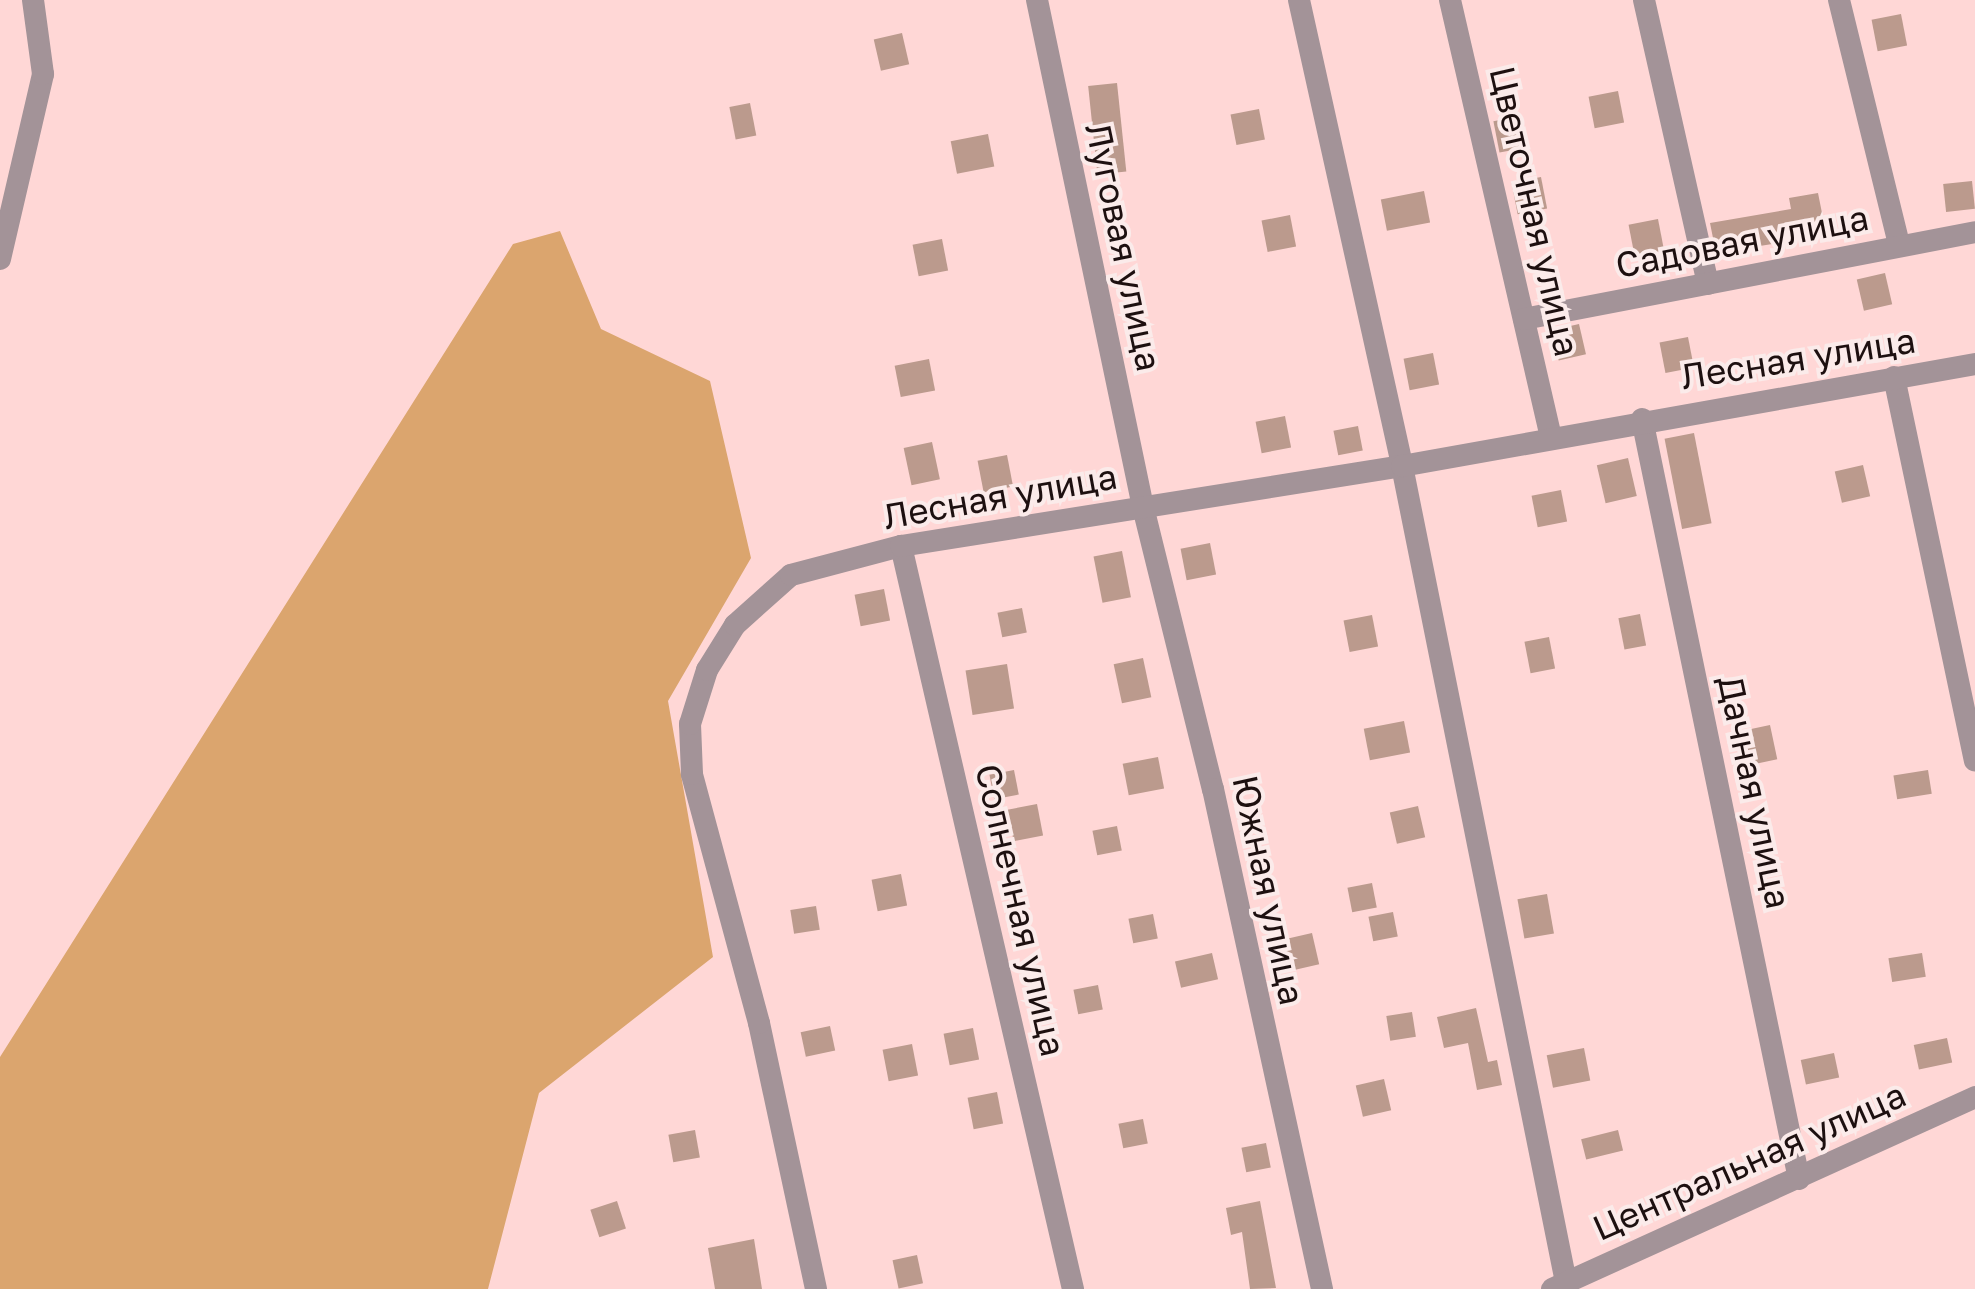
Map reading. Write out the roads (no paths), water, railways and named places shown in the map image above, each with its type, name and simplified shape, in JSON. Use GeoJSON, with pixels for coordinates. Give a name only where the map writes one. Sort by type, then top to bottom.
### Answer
{"type":"FeatureCollection","features":[{"type":"Feature","properties":{"kind":"street"},"geometry":{"type":"LineString","coordinates":[[0,260],[43,74],[33,0]]}},
{"type":"Feature","properties":{"kind":"street","name":"Луговая улица"},"geometry":{"type":"LineString","coordinates":[[1037,0],[1143,507]]}},
{"type":"Feature","properties":{"kind":"street"},"geometry":{"type":"LineString","coordinates":[[1299,0],[1402,466],[1559,1286]]}},
{"type":"Feature","properties":{"kind":"street","name":"Цветочная улица"},"geometry":{"type":"LineString","coordinates":[[1450,0],[1551,437]]}},
{"type":"Feature","properties":{"kind":"street"},"geometry":{"type":"LineString","coordinates":[[1644,0],[1708,284]]}},
{"type":"Feature","properties":{"kind":"street"},"geometry":{"type":"LineString","coordinates":[[1839,0],[1899,245]]}},
{"type":"Feature","properties":{"kind":"street","name":"Садовая улица"},"geometry":{"type":"LineString","coordinates":[[1524,318],[1975,232]]}},
{"type":"Feature","properties":{"kind":"street","name":"Лесная улица"},"geometry":{"type":"LineString","coordinates":[[816,1289],[760,1023],[692,774],[690,724],[707,670],[735,626],[791,575],[901,546],[1402,466],[1642,419],[1975,364]]}},
{"type":"Feature","properties":{"kind":"street"},"geometry":{"type":"LineString","coordinates":[[1894,377],[1975,761]]}},
{"type":"Feature","properties":{"kind":"street","name":"Дачная улица"},"geometry":{"type":"LineString","coordinates":[[1642,419],[1798,1178]]}},
{"type":"Feature","properties":{"kind":"street","name":"Южная улица"},"geometry":{"type":"LineString","coordinates":[[1143,507],[1213,789],[1322,1289]]}},
{"type":"Feature","properties":{"kind":"street","name":"Солнечная улица"},"geometry":{"type":"LineString","coordinates":[[901,546],[1073,1289]]}},
{"type":"Feature","properties":{"kind":"street","name":"Центральная улица"},"geometry":{"type":"LineString","coordinates":[[1559,1286],[1975,1097]]}}]}
